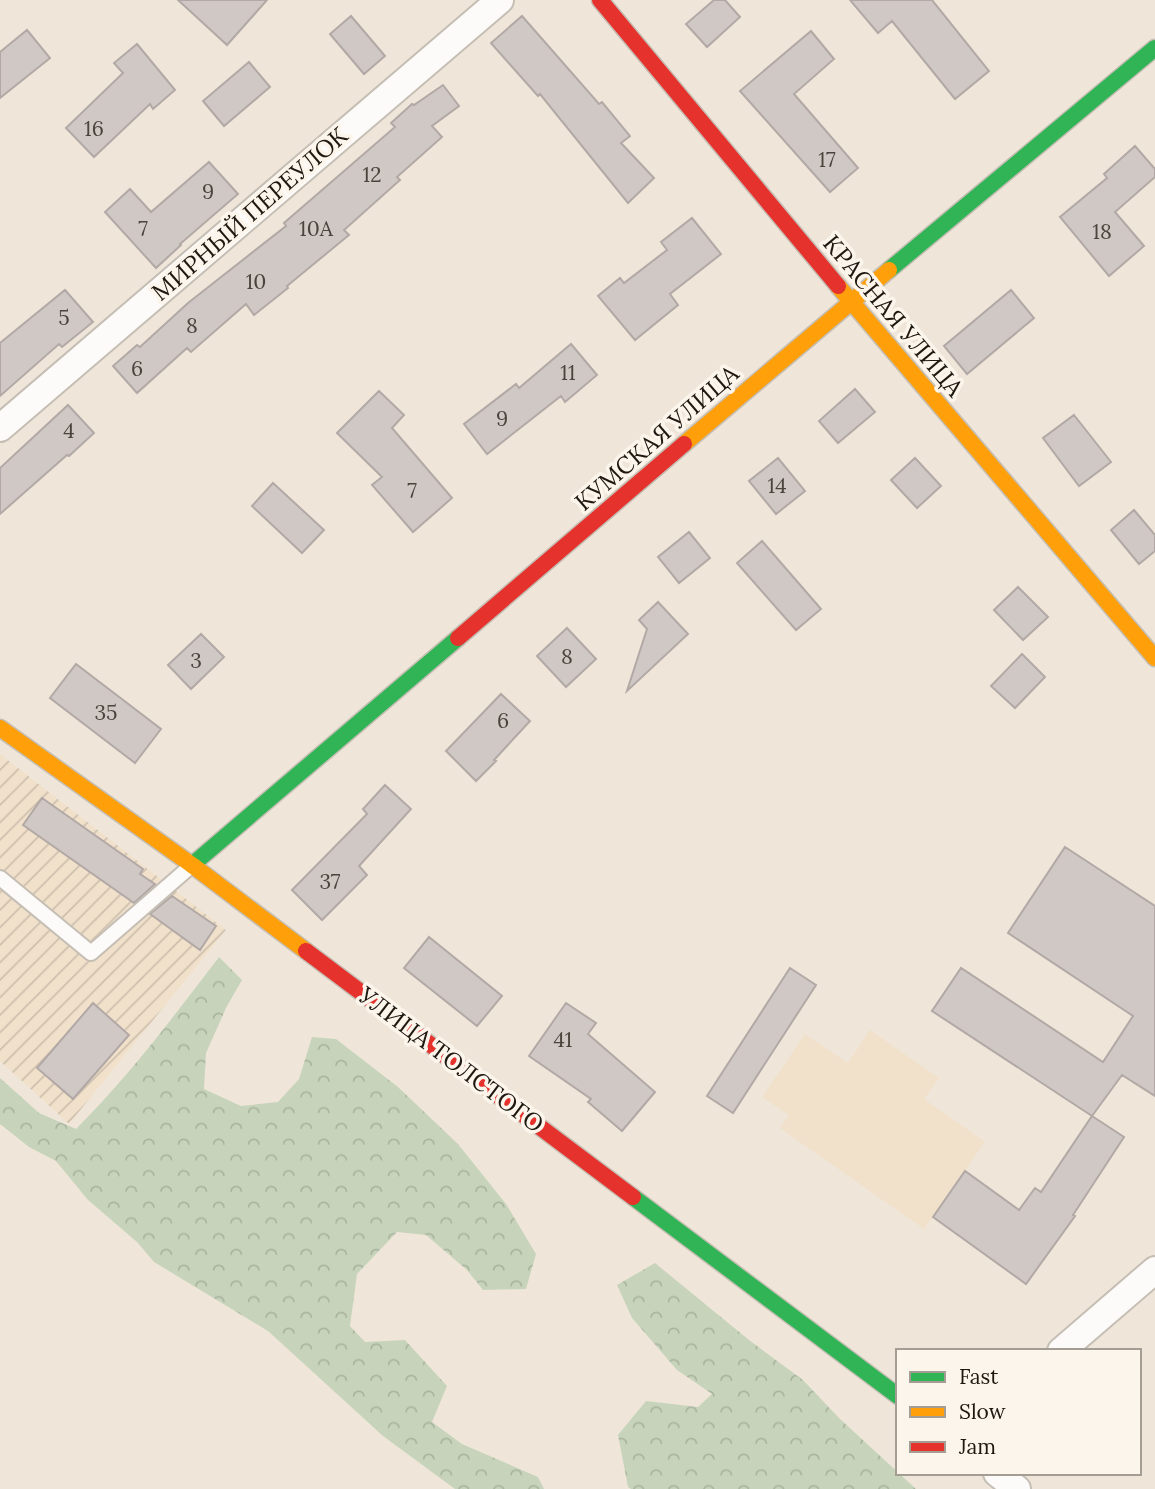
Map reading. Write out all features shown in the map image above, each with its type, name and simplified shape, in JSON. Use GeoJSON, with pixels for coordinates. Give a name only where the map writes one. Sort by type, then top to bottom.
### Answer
{"type":"FeatureCollection","features":[{"type":"Feature","properties":{"kind":"street","name":"МИРНЫЙ ПЕРЕУЛОК"},"geometry":{"type":"LineString","coordinates":[[0,428],[500,0]]}},
{"type":"Feature","properties":{"kind":"street","name":"КРАСНАЯ УЛИЦА"},"geometry":{"type":"LineString","coordinates":[[600,0],[851,302],[1155,658]]}},
{"type":"Feature","properties":{"kind":"street","name":"КУМСКАЯ УЛИЦА"},"geometry":{"type":"LineString","coordinates":[[192,865],[851,302],[1155,48]]}},
{"type":"Feature","properties":{"kind":"street","name":"УЛИЦА ТОЛСТОГО"},"geometry":{"type":"LineString","coordinates":[[0,728],[192,865],[896,1394]]}},
{"type":"Feature","properties":{"kind":"street"},"geometry":{"type":"LineString","coordinates":[[1063,1349],[1155,1270]]}},
{"type":"Feature","properties":{"kind":"street"},"geometry":{"type":"LineString","coordinates":[[1000,1475],[1017,1489]]}},
{"type":"Feature","properties":{"kind":"lane"},"geometry":{"type":"LineString","coordinates":[[0,878],[91,953],[192,865]]}},
{"type":"Feature","properties":{"kind":"shaded area"},"geometry":{"type":"Polygon","coordinates":[[[0,754],[226,930],[69,1124],[0,1061],[0,754]]]}},
{"type":"Feature","properties":{"kind":"shaded area"},"geometry":{"type":"Polygon","coordinates":[[[870,1030],[939,1078],[924,1099],[985,1142],[924,1229],[780,1128],[789,1115],[762,1097],[805,1034],[848,1063],[870,1030]]]}},
{"type":"Feature","properties":{"kind":"green space"},"geometry":{"type":"Polygon","coordinates":[[[219,957],[242,980],[206,1053],[204,1089],[241,1106],[278,1102],[299,1079],[312,1037],[336,1039],[398,1087],[458,1144],[506,1204],[536,1254],[526,1289],[483,1290],[467,1270],[426,1235],[397,1232],[357,1274],[350,1326],[365,1342],[405,1340],[447,1386],[432,1422],[462,1444],[538,1477],[544,1489],[455,1489],[383,1436],[268,1331],[154,1262],[137,1242],[88,1200],[56,1161],[29,1147],[0,1124],[0,1078],[39,1113],[76,1129],[133,1067],[219,957]]]}},
{"type":"Feature","properties":{"kind":"green space"},"geometry":{"type":"Polygon","coordinates":[[[655,1263],[749,1340],[803,1380],[839,1418],[896,1471],[896,1475],[901,1475],[916,1489],[628,1487],[618,1435],[646,1401],[698,1407],[712,1394],[677,1370],[632,1318],[617,1285],[655,1263]]]}},
{"type":"Feature","properties":{"kind":"building"},"geometry":{"type":"Polygon","coordinates":[[[178,0],[267,0],[227,45],[178,0]]]}},
{"type":"Feature","properties":{"kind":"building"},"geometry":{"type":"Polygon","coordinates":[[[714,0],[725,0],[740,17],[707,47],[686,24],[714,0]]]}},
{"type":"Feature","properties":{"kind":"building"},"geometry":{"type":"Polygon","coordinates":[[[850,0],[932,0],[989,71],[955,99],[892,21],[878,33],[850,0]]]}},
{"type":"Feature","properties":{"kind":"building"},"geometry":{"type":"Polygon","coordinates":[[[351,16],[385,56],[364,74],[330,34],[351,16]]]}},
{"type":"Feature","properties":{"kind":"building"},"geometry":{"type":"Polygon","coordinates":[[[522,16],[630,136],[621,143],[654,178],[628,203],[540,94],[538,96],[491,43],[522,16]]]}},
{"type":"Feature","properties":{"kind":"building"},"geometry":{"type":"Polygon","coordinates":[[[27,30],[50,58],[0,98],[0,52],[27,30]]]}},
{"type":"Feature","properties":{"kind":"building"},"geometry":{"type":"Polygon","coordinates":[[[811,31],[834,59],[794,94],[858,168],[830,192],[740,91],[811,31]]]}},
{"type":"Feature","properties":{"kind":"building"},"geometry":{"type":"Polygon","coordinates":[[[137,44],[175,90],[153,109],[150,104],[94,157],[66,128],[123,73],[114,63],[137,44]]]}},
{"type":"Feature","properties":{"kind":"building"},"geometry":{"type":"Polygon","coordinates":[[[249,62],[270,87],[224,126],[203,101],[249,62]]]}},
{"type":"Feature","properties":{"kind":"building"},"geometry":{"type":"Polygon","coordinates":[[[443,85],[459,106],[432,126],[442,137],[397,177],[400,180],[344,230],[349,235],[254,315],[246,304],[191,352],[187,348],[137,393],[113,366],[137,345],[140,347],[188,303],[286,226],[284,223],[395,127],[391,123],[412,104],[443,85]]]}},
{"type":"Feature","properties":{"kind":"building"},"geometry":{"type":"Polygon","coordinates":[[[1135,146],[1155,169],[1155,177],[1115,212],[1144,246],[1109,276],[1060,217],[1107,178],[1104,174],[1135,146]]]}},
{"type":"Feature","properties":{"kind":"building"},"geometry":{"type":"Polygon","coordinates":[[[209,162],[238,194],[156,268],[105,212],[130,189],[151,212],[209,162]]]}},
{"type":"Feature","properties":{"kind":"building"},"geometry":{"type":"Polygon","coordinates":[[[692,218],[721,254],[670,294],[678,305],[635,340],[598,296],[620,278],[624,283],[667,250],[661,242],[692,218]]]}},
{"type":"Feature","properties":{"kind":"building"},"geometry":{"type":"Polygon","coordinates":[[[65,290],[93,322],[62,347],[59,344],[0,396],[0,343],[65,290]]]}},
{"type":"Feature","properties":{"kind":"building"},"geometry":{"type":"Polygon","coordinates":[[[1011,290],[1034,318],[967,374],[944,346],[1011,290]]]}},
{"type":"Feature","properties":{"kind":"building"},"geometry":{"type":"Polygon","coordinates":[[[571,344],[597,375],[565,402],[561,396],[487,454],[464,424],[516,384],[519,388],[571,344]]]}},
{"type":"Feature","properties":{"kind":"building"},"geometry":{"type":"Polygon","coordinates":[[[855,389],[875,412],[838,443],[819,421],[855,389]]]}},
{"type":"Feature","properties":{"kind":"building"},"geometry":{"type":"Polygon","coordinates":[[[379,391],[404,415],[392,428],[452,498],[413,532],[372,485],[382,477],[337,433],[379,391]]]}},
{"type":"Feature","properties":{"kind":"building"},"geometry":{"type":"Polygon","coordinates":[[[68,405],[94,433],[0,514],[0,468],[68,405]]]}},
{"type":"Feature","properties":{"kind":"building"},"geometry":{"type":"Polygon","coordinates":[[[1074,415],[1111,462],[1079,486],[1043,438],[1074,415]]]}},
{"type":"Feature","properties":{"kind":"building"},"geometry":{"type":"Polygon","coordinates":[[[778,458],[805,491],[776,514],[749,481],[778,458]]]}},
{"type":"Feature","properties":{"kind":"building"},"geometry":{"type":"Polygon","coordinates":[[[915,458],[941,486],[917,508],[891,480],[915,458]]]}},
{"type":"Feature","properties":{"kind":"building"},"geometry":{"type":"Polygon","coordinates":[[[273,483],[324,530],[302,553],[252,506],[273,483]]]}},
{"type":"Feature","properties":{"kind":"building"},"geometry":{"type":"Polygon","coordinates":[[[1134,510],[1155,535],[1155,551],[1139,564],[1111,530],[1134,510]]]}},
{"type":"Feature","properties":{"kind":"building"},"geometry":{"type":"Polygon","coordinates":[[[689,532],[710,558],[679,583],[658,557],[689,532]]]}},
{"type":"Feature","properties":{"kind":"building"},"geometry":{"type":"Polygon","coordinates":[[[762,541],[821,609],[796,630],[737,563],[762,541]]]}},
{"type":"Feature","properties":{"kind":"building"},"geometry":{"type":"Polygon","coordinates":[[[1018,587],[1048,617],[1023,640],[994,610],[1018,587]]]}},
{"type":"Feature","properties":{"kind":"building"},"geometry":{"type":"Polygon","coordinates":[[[658,602],[688,634],[627,691],[647,629],[639,620],[658,602]]]}},
{"type":"Feature","properties":{"kind":"building"},"geometry":{"type":"Polygon","coordinates":[[[567,628],[596,659],[566,687],[537,656],[567,628]]]}},
{"type":"Feature","properties":{"kind":"building"},"geometry":{"type":"Polygon","coordinates":[[[201,634],[224,657],[191,689],[168,665],[201,634]]]}},
{"type":"Feature","properties":{"kind":"building"},"geometry":{"type":"Polygon","coordinates":[[[1022,654],[1045,677],[1015,708],[991,686],[1022,654]]]}},
{"type":"Feature","properties":{"kind":"building"},"geometry":{"type":"Polygon","coordinates":[[[76,664],[161,729],[135,763],[50,698],[76,664]]]}},
{"type":"Feature","properties":{"kind":"building"},"geometry":{"type":"Polygon","coordinates":[[[501,694],[530,721],[476,781],[446,751],[501,694]]]}},
{"type":"Feature","properties":{"kind":"building"},"geometry":{"type":"Polygon","coordinates":[[[385,785],[411,809],[359,866],[367,875],[322,920],[292,890],[367,814],[363,809],[385,785]]]}},
{"type":"Feature","properties":{"kind":"building"},"geometry":{"type":"Polygon","coordinates":[[[42,798],[143,869],[140,874],[155,884],[134,903],[23,825],[42,798]]]}},
{"type":"Feature","properties":{"kind":"building"},"geometry":{"type":"Polygon","coordinates":[[[1065,847],[1155,906],[1155,1096],[1122,1075],[1092,1116],[932,1011],[961,968],[1103,1062],[1133,1016],[1008,933],[1065,847]]]}},
{"type":"Feature","properties":{"kind":"building"},"geometry":{"type":"Polygon","coordinates":[[[172,896],[216,926],[200,950],[150,914],[172,896]]]}},
{"type":"Feature","properties":{"kind":"building"},"geometry":{"type":"Polygon","coordinates":[[[429,937],[502,996],[477,1026],[404,968],[429,937]]]}},
{"type":"Feature","properties":{"kind":"building"},"geometry":{"type":"Polygon","coordinates":[[[790,968],[816,985],[733,1113],[707,1096],[790,968]]]}},
{"type":"Feature","properties":{"kind":"building"},"geometry":{"type":"Polygon","coordinates":[[[93,1003],[129,1035],[73,1099],[37,1068],[93,1003]]]}},
{"type":"Feature","properties":{"kind":"building"},"geometry":{"type":"Polygon","coordinates":[[[566,1003],[596,1023],[588,1034],[655,1092],[622,1131],[588,1102],[591,1099],[529,1056],[566,1003]]]}},
{"type":"Feature","properties":{"kind":"building"},"geometry":{"type":"Polygon","coordinates":[[[1092,1116],[1124,1137],[1073,1215],[1075,1216],[1026,1284],[933,1217],[965,1171],[1019,1210],[1035,1188],[1041,1192],[1092,1116]]]}},
{"type":"Feature","properties":{"kind":"traffic: fast"},"geometry":{"type":"LineString","coordinates":[[889,270],[1155,48]]}},
{"type":"Feature","properties":{"kind":"traffic: fast"},"geometry":{"type":"LineString","coordinates":[[192,865],[458,638]]}},
{"type":"Feature","properties":{"kind":"traffic: fast"},"geometry":{"type":"LineString","coordinates":[[633,1197],[896,1394]]}},
{"type":"Feature","properties":{"kind":"traffic: slow"},"geometry":{"type":"LineString","coordinates":[[684,444],[889,270]]}},
{"type":"Feature","properties":{"kind":"traffic: slow"},"geometry":{"type":"LineString","coordinates":[[838,286],[1155,658]]}},
{"type":"Feature","properties":{"kind":"traffic: slow"},"geometry":{"type":"LineString","coordinates":[[0,728],[192,865],[306,951]]}},
{"type":"Feature","properties":{"kind":"traffic: jam"},"geometry":{"type":"LineString","coordinates":[[600,0],[838,286]]}},
{"type":"Feature","properties":{"kind":"traffic: jam"},"geometry":{"type":"LineString","coordinates":[[458,638],[684,444]]}},
{"type":"Feature","properties":{"kind":"traffic: jam"},"geometry":{"type":"LineString","coordinates":[[306,951],[633,1197]]}}]}
